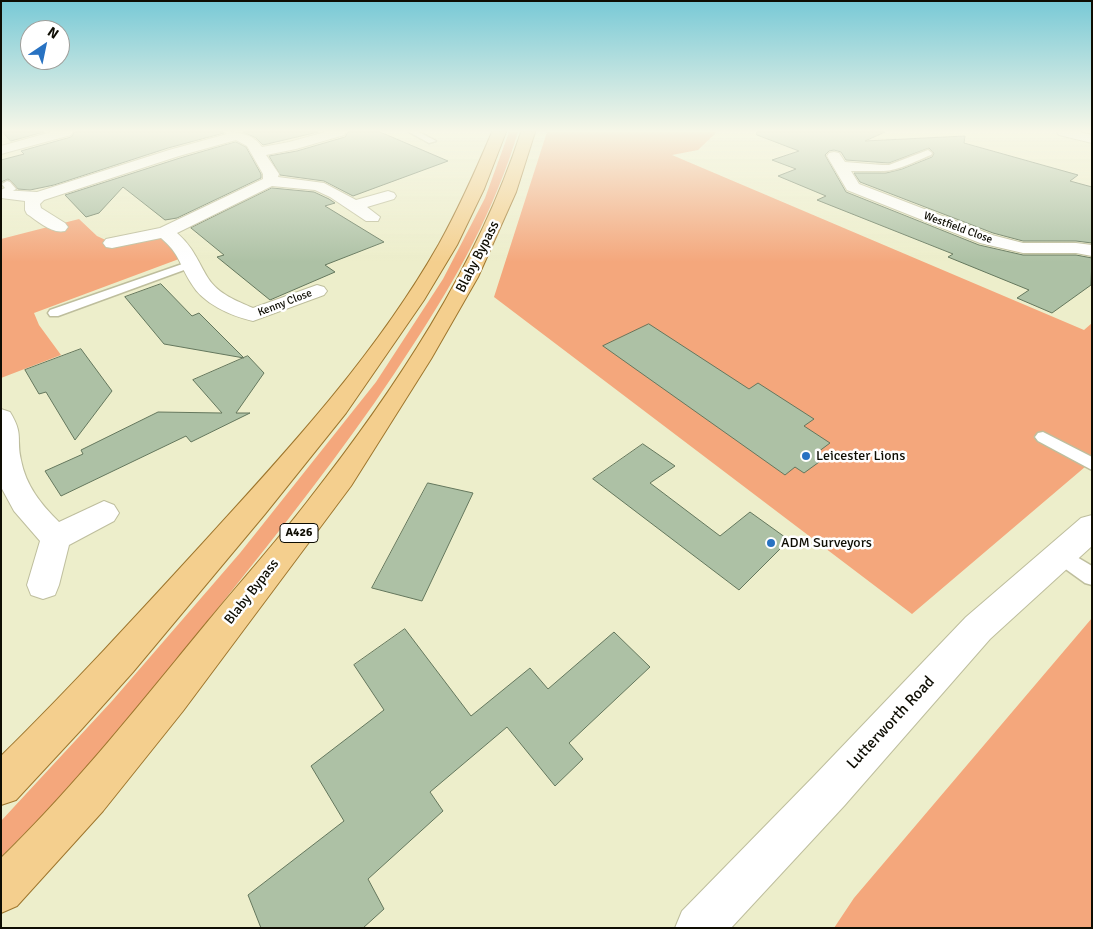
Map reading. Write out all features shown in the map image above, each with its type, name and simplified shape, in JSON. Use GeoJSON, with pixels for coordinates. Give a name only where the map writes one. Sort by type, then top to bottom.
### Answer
{"type":"FeatureCollection","features":[{"type":"Feature","properties":{"kind":"main road"},"geometry":{"type":"LineString","coordinates":[[1,785],[89,695],[253,508],[356,382],[419,290],[449,240],[482,175]]}},
{"type":"Feature","properties":{"kind":"main road","name":"Blaby Bypass"},"geometry":{"type":"LineString","coordinates":[[1,890],[43,850],[137,739],[328,495],[381,421],[440,328],[474,267],[514,175]]}},
{"type":"Feature","properties":{"kind":"street"},"geometry":{"type":"LineString","coordinates":[[59,227],[33,210],[32,203],[38,197],[105,175]]}},
{"type":"Feature","properties":{"kind":"street"},"geometry":{"type":"LineString","coordinates":[[270,182],[271,175]]}},
{"type":"Feature","properties":{"kind":"street","name":"Westfield Close"},"geometry":{"type":"LineString","coordinates":[[846,175],[853,187],[986,239],[1016,247],[1076,248],[1092,251]]}},
{"type":"Feature","properties":{"kind":"street"},"geometry":{"type":"LineString","coordinates":[[112,243],[164,232],[270,182],[318,186],[355,205],[372,217]]}},
{"type":"Feature","properties":{"kind":"street"},"geometry":{"type":"LineString","coordinates":[[4,191],[38,197]]}},
{"type":"Feature","properties":{"kind":"street"},"geometry":{"type":"LineString","coordinates":[[355,205],[388,196]]}},
{"type":"Feature","properties":{"kind":"street","name":"Kenny Close"},"geometry":{"type":"LineString","coordinates":[[164,232],[180,245],[200,282],[222,302],[253,315],[267,333]]}},
{"type":"Feature","properties":{"kind":"street","name":"Kenny Close"},"geometry":{"type":"LineString","coordinates":[[253,315],[317,291]]}},
{"type":"Feature","properties":{"kind":"street"},"geometry":{"type":"LineString","coordinates":[[1,418],[8,438],[6,457],[12,483],[33,516],[56,538]]}},
{"type":"Feature","properties":{"kind":"street"},"geometry":{"type":"LineString","coordinates":[[43,585],[56,538],[104,513]]}},
{"type":"Feature","properties":{"kind":"street","name":"Lutterworth Road"},"geometry":{"type":"LineString","coordinates":[[699,928],[829,791],[978,628],[1092,527]]}},
{"type":"Feature","properties":{"kind":"lane"},"geometry":{"type":"LineString","coordinates":[[54,313],[191,264]]}},
{"type":"Feature","properties":{"kind":"lane"},"geometry":{"type":"LineString","coordinates":[[1043,437],[1092,464]]}},
{"type":"Feature","properties":{"kind":"lane"},"geometry":{"type":"LineString","coordinates":[[1060,555],[1092,577]]}},
{"type":"Feature","properties":{"kind":"shaded area"},"geometry":{"type":"Polygon","coordinates":[[[493,175],[503,175],[486,216],[445,294],[394,375],[332,462],[128,720],[66,790],[1,857],[1,821],[112,701],[240,553],[376,382],[443,279],[485,198],[493,175]]]}},
{"type":"Feature","properties":{"kind":"shaded area","name":"Leicester Lions"},"geometry":{"type":"Polygon","coordinates":[[[533,175],[720,175],[1084,330],[1092,323],[1092,461],[912,614],[494,297],[533,175]]]}},
{"type":"Feature","properties":{"kind":"shaded area"},"geometry":{"type":"Polygon","coordinates":[[[79,219],[97,236],[112,243],[165,232],[187,256],[34,313],[39,325],[61,355],[1,378],[1,239],[79,219]]]}},
{"type":"Feature","properties":{"kind":"shaded area"},"geometry":{"type":"Polygon","coordinates":[[[1092,618],[1092,928],[834,928],[854,898],[1092,618]]]}},
{"type":"Feature","properties":{"kind":"building"},"geometry":{"type":"Polygon","coordinates":[[[1,175],[84,175],[30,190],[18,189],[8,179],[1,182],[1,175]]]}},
{"type":"Feature","properties":{"kind":"building"},"geometry":{"type":"Polygon","coordinates":[[[126,175],[261,175],[261,178],[177,218],[165,220],[123,187],[99,213],[86,217],[65,195],[126,175]]]}},
{"type":"Feature","properties":{"kind":"building"},"geometry":{"type":"Polygon","coordinates":[[[283,175],[409,175],[353,196],[324,181],[283,175]]]}},
{"type":"Feature","properties":{"kind":"building"},"geometry":{"type":"Polygon","coordinates":[[[837,175],[846,192],[979,245],[1023,255],[1076,255],[1092,258],[1091,285],[1052,313],[1017,298],[1029,290],[948,257],[953,254],[817,200],[826,196],[778,176],[837,175]]]}},
{"type":"Feature","properties":{"kind":"building"},"geometry":{"type":"Polygon","coordinates":[[[856,175],[1078,175],[1070,181],[1092,187],[1092,243],[1076,241],[1023,241],[993,233],[860,182],[856,175]]]}},
{"type":"Feature","properties":{"kind":"building"},"geometry":{"type":"Polygon","coordinates":[[[272,188],[314,192],[329,199],[335,203],[325,206],[384,242],[325,265],[335,272],[270,300],[217,257],[224,255],[191,228],[272,188]]]}},
{"type":"Feature","properties":{"kind":"building"},"geometry":{"type":"Polygon","coordinates":[[[161,284],[192,316],[199,313],[244,358],[164,344],[125,297],[161,284]]]}},
{"type":"Feature","properties":{"kind":"building"},"geometry":{"type":"Polygon","coordinates":[[[649,324],[749,389],[758,383],[814,419],[804,426],[830,443],[818,452],[826,457],[804,473],[795,467],[785,475],[603,346],[649,324]]]}},
{"type":"Feature","properties":{"kind":"building"},"geometry":{"type":"Polygon","coordinates":[[[81,349],[112,391],[75,440],[46,392],[39,394],[25,370],[81,349]]]}},
{"type":"Feature","properties":{"kind":"building"},"geometry":{"type":"Polygon","coordinates":[[[248,356],[264,373],[236,413],[250,413],[191,442],[186,436],[61,496],[45,471],[83,454],[81,450],[158,412],[222,413],[193,380],[248,356]]]}},
{"type":"Feature","properties":{"kind":"building"},"geometry":{"type":"Polygon","coordinates":[[[643,444],[675,466],[650,483],[720,536],[750,512],[789,540],[739,590],[593,479],[643,444]]]}},
{"type":"Feature","properties":{"kind":"building"},"geometry":{"type":"Polygon","coordinates":[[[428,483],[473,493],[422,601],[372,588],[428,483]]]}},
{"type":"Feature","properties":{"kind":"building"},"geometry":{"type":"Polygon","coordinates":[[[405,629],[471,716],[530,668],[548,689],[614,632],[650,667],[569,743],[583,759],[555,786],[507,727],[430,792],[443,811],[368,879],[384,909],[363,928],[261,928],[248,895],[344,821],[311,766],[384,710],[354,665],[405,629]]]}},
{"type":"Feature","properties":{"kind":"place","name":"Leicester Lions"},"geometry":{"type":"Point","coordinates":[806,456]}},
{"type":"Feature","properties":{"kind":"place","name":"ADM Surveyors"},"geometry":{"type":"Point","coordinates":[771,543]}}]}
